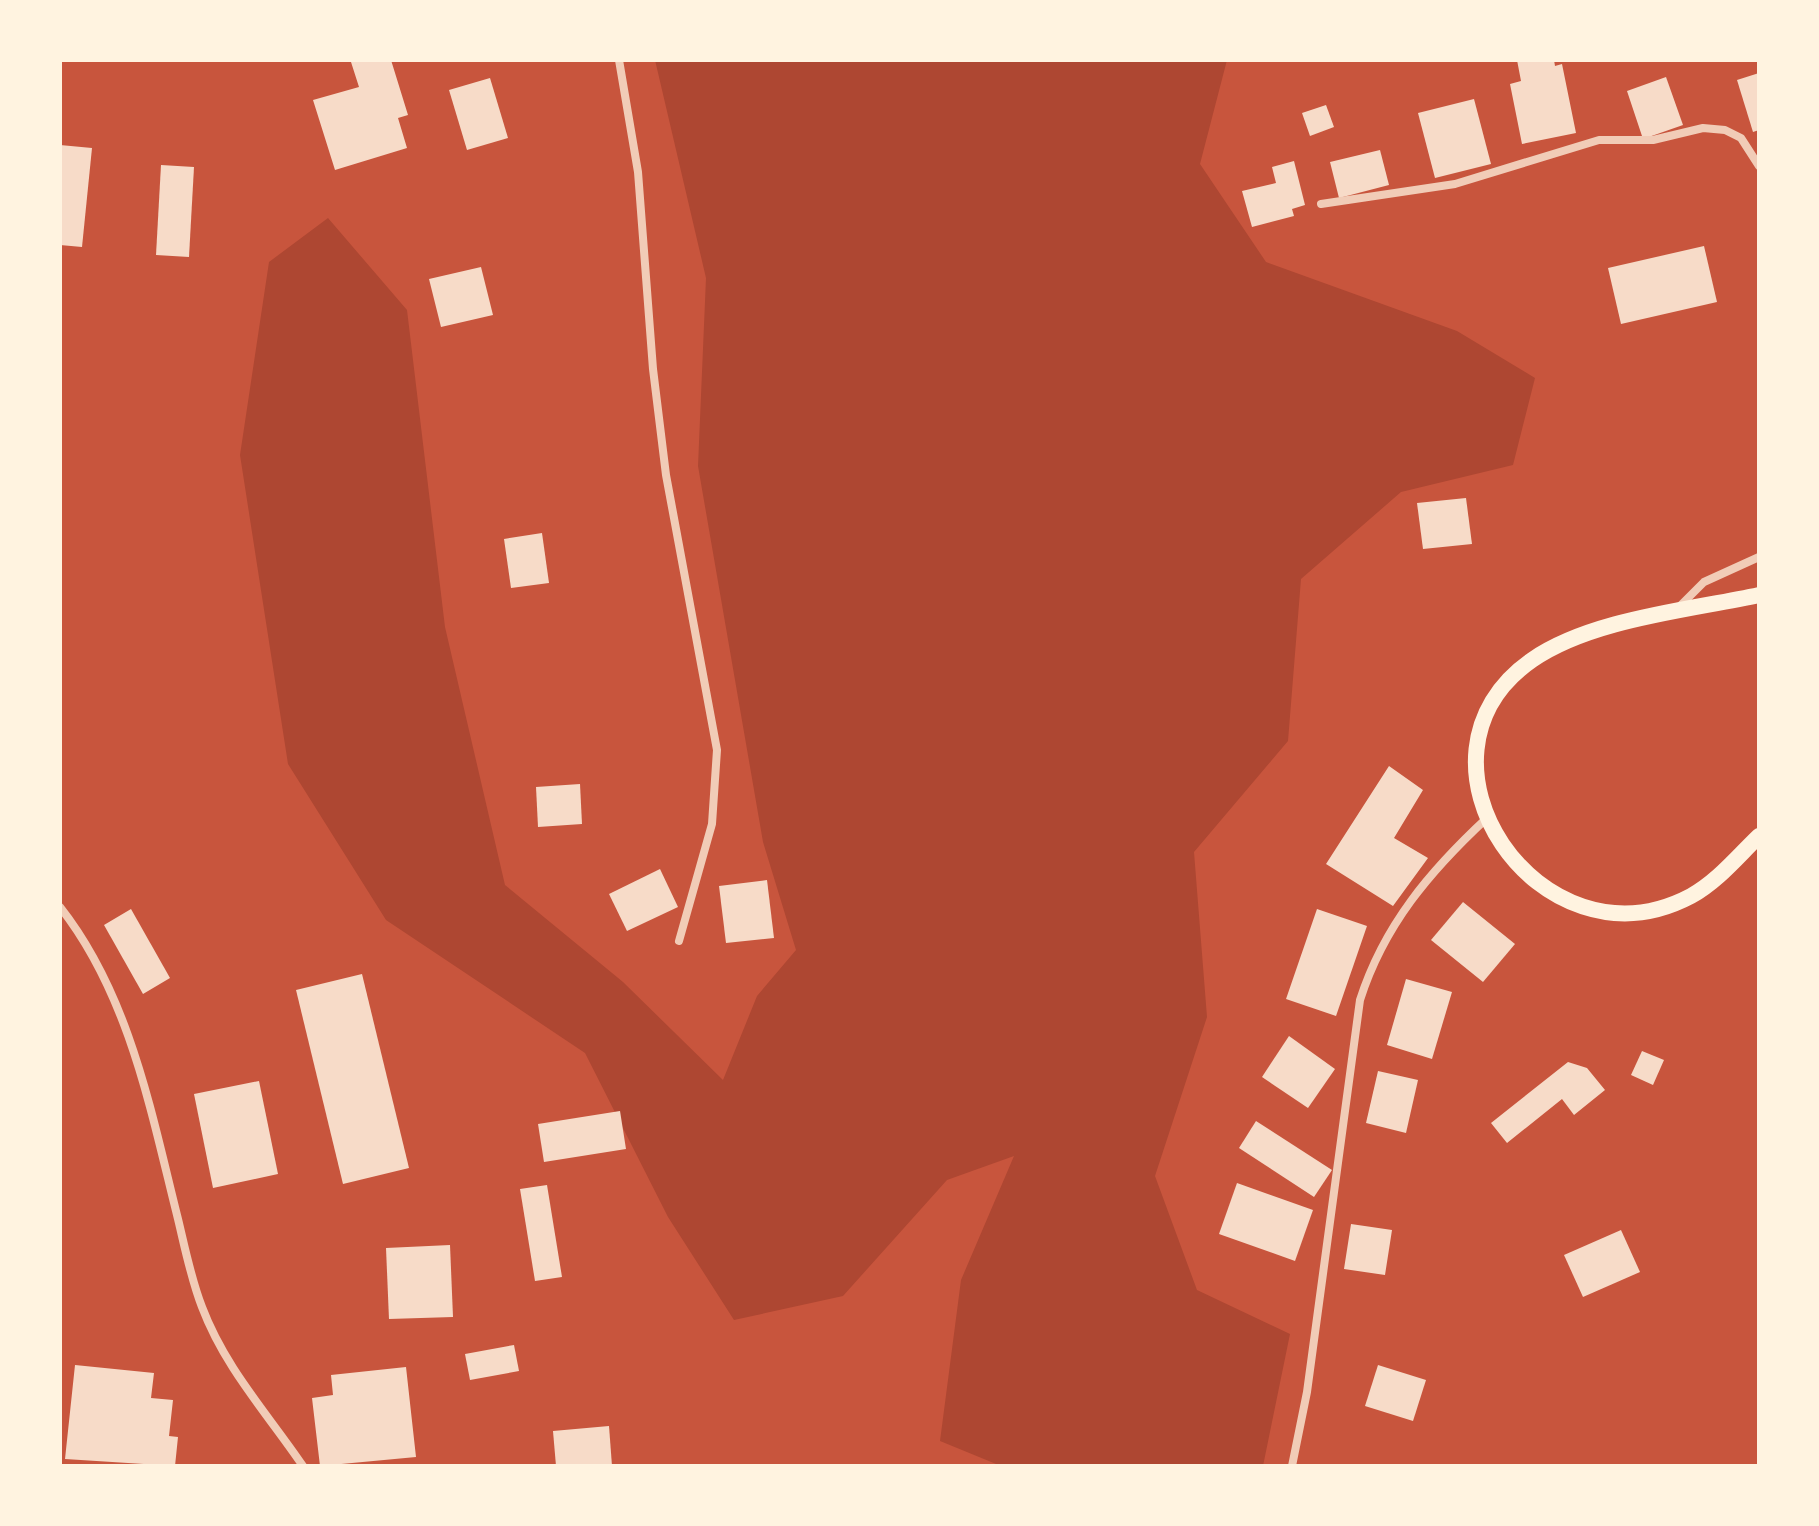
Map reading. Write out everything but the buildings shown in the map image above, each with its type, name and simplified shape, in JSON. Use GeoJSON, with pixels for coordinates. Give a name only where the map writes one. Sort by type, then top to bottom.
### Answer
{"type":"FeatureCollection","features":[{"type":"Feature","properties":{"kind":"main road"},"geometry":{"type":"LineString","coordinates":[[1759,595],[1571,640],[1536,657],[1504,687],[1480,732],[1477,770],[1487,818],[1514,862],[1538,885],[1566,901],[1605,912],[1640,913],[1690,896],[1717,877],[1759,836]]}},
{"type":"Feature","properties":{"kind":"street"},"geometry":{"type":"LineString","coordinates":[[619,60],[638,172],[660,433],[717,750],[712,824],[679,941]]}},
{"type":"Feature","properties":{"kind":"street"},"geometry":{"type":"LineString","coordinates":[[1321,204],[1455,184],[1599,140],[1653,140],[1703,128],[1725,130],[1741,138],[1759,166]]}},
{"type":"Feature","properties":{"kind":"street"},"geometry":{"type":"LineString","coordinates":[[1674,614],[1687,595],[1704,582],[1759,557]]}},
{"type":"Feature","properties":{"kind":"street"},"geometry":{"type":"LineString","coordinates":[[1292,1466],[1307,1392],[1360,1000],[1377,953],[1400,913],[1440,862],[1487,818]]}},
{"type":"Feature","properties":{"kind":"street"},"geometry":{"type":"LineString","coordinates":[[60,907],[97,967],[132,1043],[195,1288],[211,1329],[236,1375],[303,1466]]}},
{"type":"Feature","properties":{"kind":"shaded area"},"geometry":{"type":"Polygon","coordinates":[[[655,60],[1227,60],[1200,164],[1266,262],[1457,331],[1535,378],[1513,465],[1401,492],[1301,579],[1288,741],[1194,852],[1207,1017],[1155,1176],[1197,1290],[1290,1334],[1263,1466],[1001,1466],[940,1441],[961,1280],[1014,1156],[947,1180],[843,1296],[734,1320],[668,1217],[585,1053],[386,920],[288,764],[240,455],[269,262],[328,218],[407,310],[445,627],[505,885],[623,982],[723,1080],[757,996],[796,950],[763,842],[698,466],[706,278],[655,60]]]}}]}
